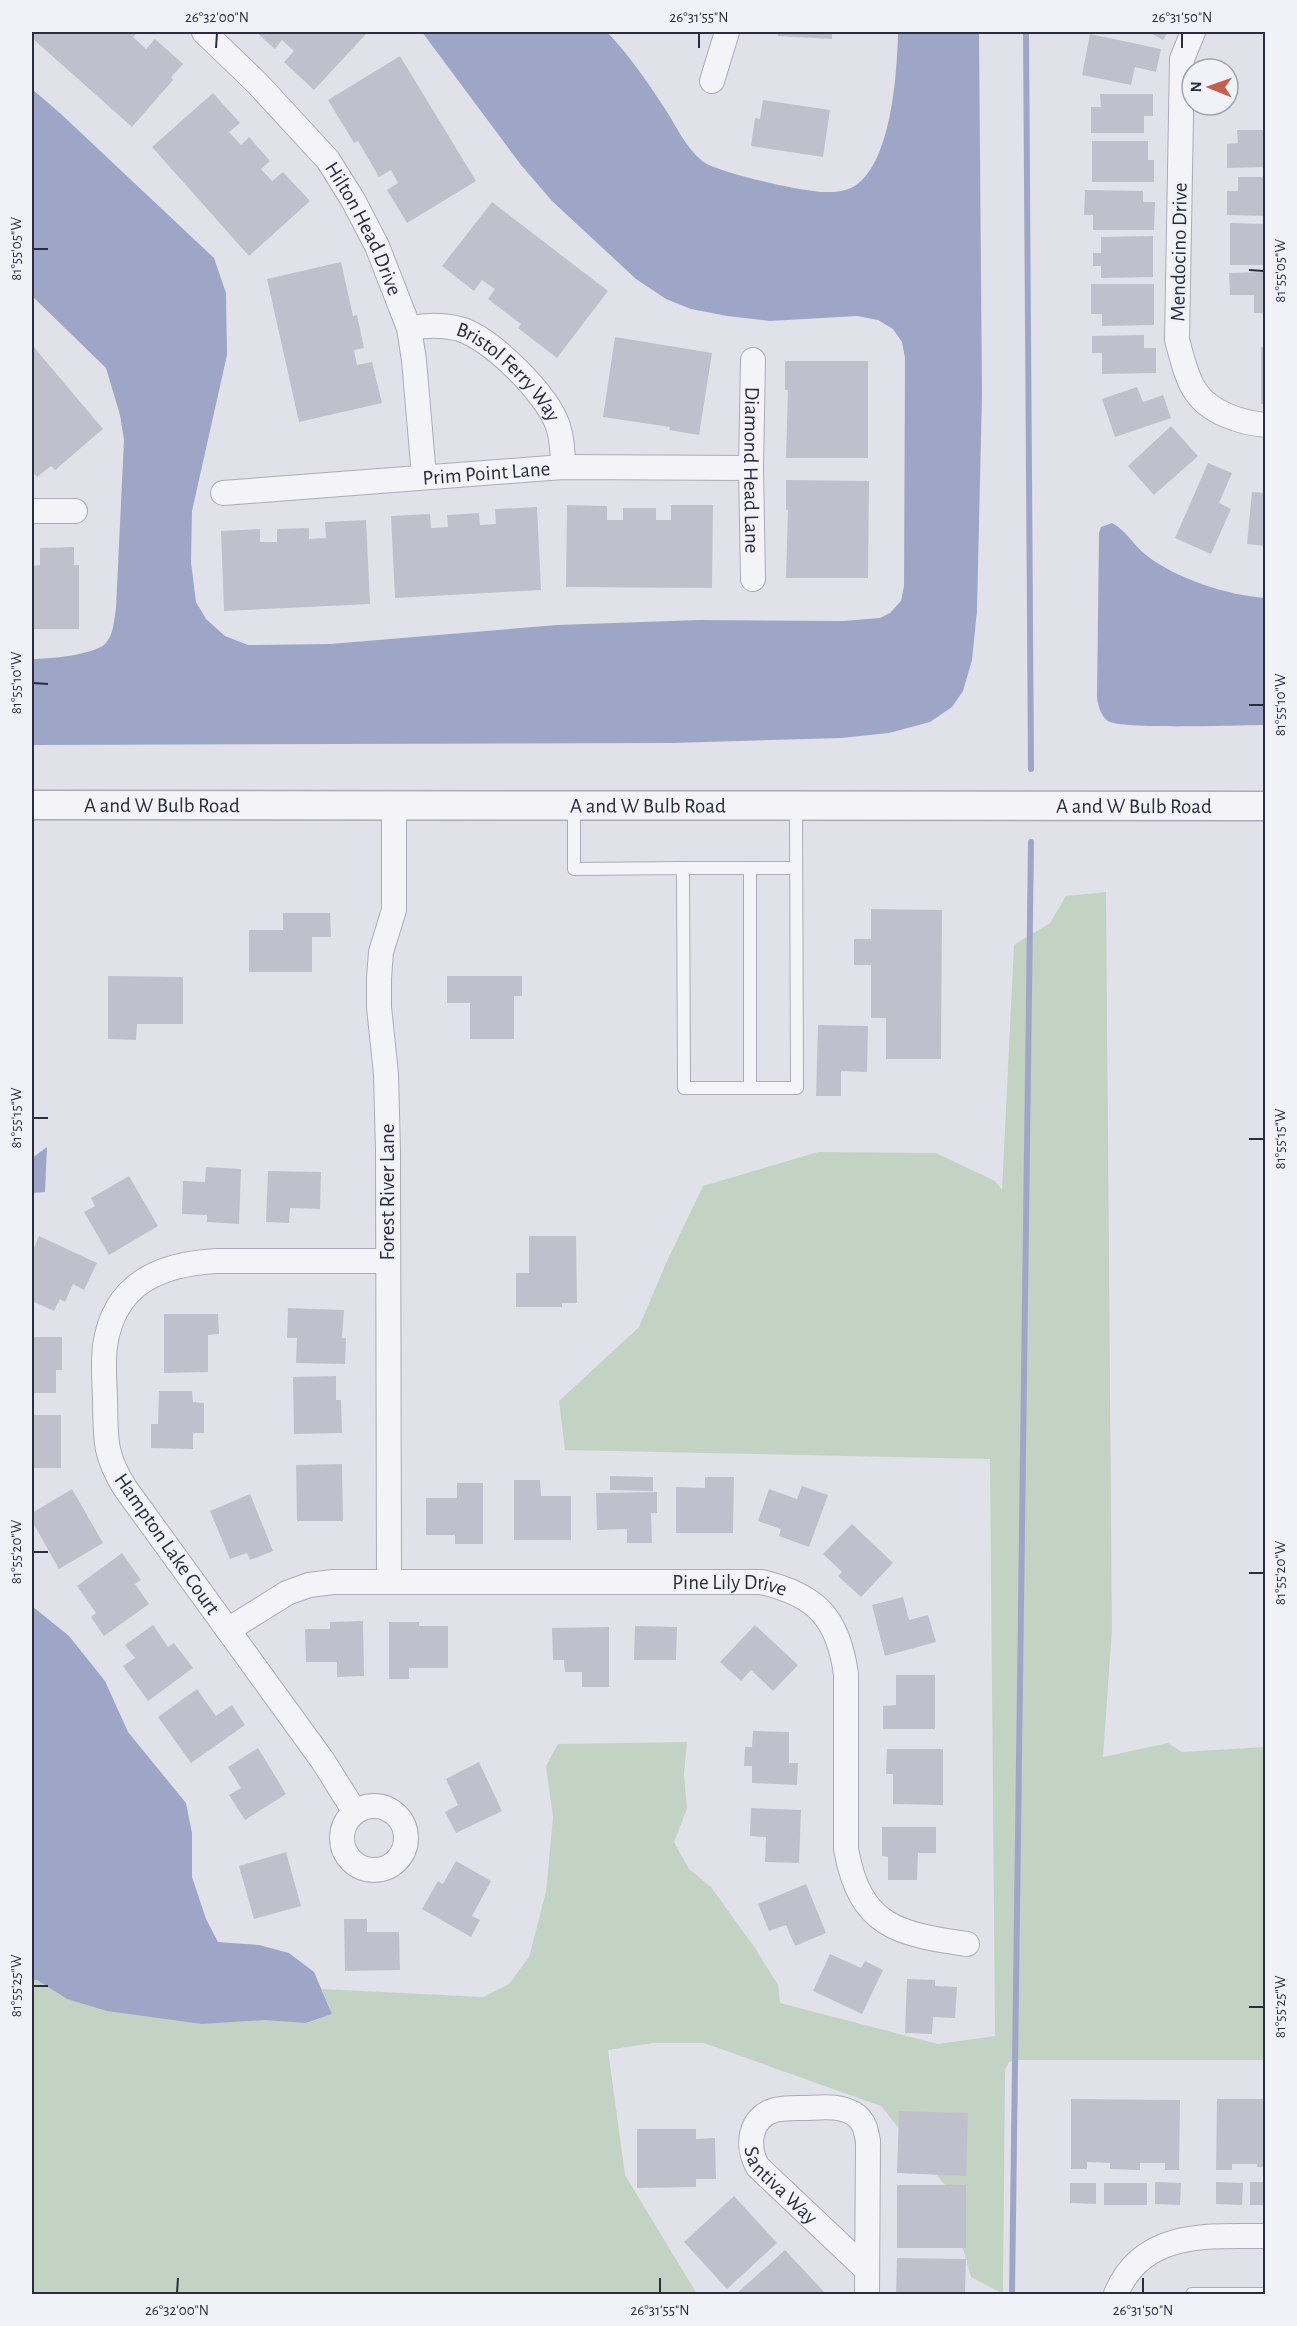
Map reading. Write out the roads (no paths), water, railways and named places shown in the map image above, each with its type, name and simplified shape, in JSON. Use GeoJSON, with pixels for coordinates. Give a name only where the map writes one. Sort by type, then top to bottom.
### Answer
{"type":"FeatureCollection","features":[{"type":"Feature","properties":{"kind":"street","name":"Hilton Head Drive"},"geometry":{"type":"LineString","coordinates":[[204,32],[257,83],[328,160],[353,200],[377,246],[409,328],[424,476]]}},
{"type":"Feature","properties":{"kind":"street"},"geometry":{"type":"LineString","coordinates":[[712,81],[727,32]]}},
{"type":"Feature","properties":{"kind":"street","name":"Mendocino Drive"},"geometry":{"type":"LineString","coordinates":[[1193,32],[1182,59],[1177,340],[1183,363],[1196,393],[1216,410],[1248,424],[1266,425]]}},
{"type":"Feature","properties":{"kind":"street","name":"Bristol Ferry Way"},"geometry":{"type":"LineString","coordinates":[[409,328],[440,325],[461,330],[481,339],[511,365],[541,396],[557,424],[563,447],[563,467]]}},
{"type":"Feature","properties":{"kind":"street","name":"Diamond Head Lane"},"geometry":{"type":"LineString","coordinates":[[753,360],[751,468],[753,579]]}},
{"type":"Feature","properties":{"kind":"street","name":"Prim Point Lane"},"geometry":{"type":"LineString","coordinates":[[223,493],[563,467],[751,468]]}},
{"type":"Feature","properties":{"kind":"street"},"geometry":{"type":"LineString","coordinates":[[32,511],[75,511]]}},
{"type":"Feature","properties":{"kind":"street","name":"A and W Bulb Road"},"geometry":{"type":"LineString","coordinates":[[32,804],[1266,806]]}},
{"type":"Feature","properties":{"kind":"street","name":"Forest River Lane"},"geometry":{"type":"LineString","coordinates":[[389,1582],[386,1074],[379,1006],[379,978],[381,952],[394,910],[394,805]]}},
{"type":"Feature","properties":{"kind":"street","name":"Hampton Lake Court"},"geometry":{"type":"LineString","coordinates":[[355,1812],[323,1761],[112,1466],[106,1442],[105,1346],[112,1321],[123,1300],[141,1281],[165,1268],[190,1262],[387,1261]]}},
{"type":"Feature","properties":{"kind":"street","name":"Pine Lily Drive"},"geometry":{"type":"LineString","coordinates":[[228,1630],[286,1593],[309,1585],[333,1582],[761,1582],[788,1588],[812,1602],[830,1622],[842,1647],[846,1674],[846,1849],[851,1875],[862,1900],[878,1917],[898,1930],[920,1937],[968,1944]]}},
{"type":"Feature","properties":{"kind":"street","name":"Santiva Way"},"geometry":{"type":"LineString","coordinates":[[867,2270],[758,2167],[753,2158],[751,2135],[764,2114],[776,2109],[833,2107],[857,2116],[865,2125],[868,2141],[867,2295]]}},
{"type":"Feature","properties":{"kind":"street"},"geometry":{"type":"LineString","coordinates":[[1116,2295],[1128,2272],[1142,2257],[1163,2245],[1213,2236],[1266,2236]]}},
{"type":"Feature","properties":{"kind":"lane"},"geometry":{"type":"LineString","coordinates":[[574,805],[574,869],[796,868]]}},
{"type":"Feature","properties":{"kind":"lane"},"geometry":{"type":"LineString","coordinates":[[683,868],[684,1088],[750,1086],[797,1088],[796,806]]}},
{"type":"Feature","properties":{"kind":"lane"},"geometry":{"type":"LineString","coordinates":[[750,868],[750,1086]]}},
{"type":"Feature","properties":{"kind":"lane"},"geometry":{"type":"LineString","coordinates":[[1192,2295],[1264,2294]]}},
{"type":"Feature","properties":{"kind":"water"},"geometry":{"type":"Polygon","coordinates":[[[422,32],[607,32],[639,71],[686,143],[701,160],[715,168],[779,185],[834,192],[851,188],[865,177],[876,161],[890,117],[898,32],[979,32],[982,394],[977,611],[972,660],[963,691],[952,707],[930,722],[889,733],[841,738],[673,743],[32,745],[32,659],[91,651],[105,644],[112,632],[116,608],[124,440],[120,415],[106,368],[32,296],[32,89],[214,258],[226,293],[227,355],[192,511],[191,562],[196,602],[206,619],[225,636],[248,645],[330,644],[557,625],[699,620],[843,621],[880,618],[890,613],[901,601],[904,586],[905,358],[902,342],[893,329],[878,320],[857,316],[770,321],[727,316],[691,309],[666,299],[636,279],[552,201],[521,165],[422,32]]]}},
{"type":"Feature","properties":{"kind":"water"},"geometry":{"type":"Polygon","coordinates":[[[1112,523],[1146,555],[1172,571],[1219,589],[1265,598],[1265,725],[1135,725],[1118,724],[1108,721],[1103,716],[1097,697],[1099,533],[1101,527],[1112,523]]]}},
{"type":"Feature","properties":{"kind":"water"},"geometry":{"type":"Polygon","coordinates":[[[47,1147],[45,1192],[32,1193],[32,1158],[47,1147]]]}},
{"type":"Feature","properties":{"kind":"water"},"geometry":{"type":"Polygon","coordinates":[[[32,1606],[69,1636],[105,1681],[128,1732],[186,1803],[192,1833],[192,1877],[206,1919],[218,1942],[259,1945],[289,1953],[314,1972],[332,2014],[306,2023],[265,2020],[202,2024],[107,2011],[67,1999],[37,1980],[32,1980],[32,1606]]]}},
{"type":"Feature","properties":{"kind":"waterway"},"geometry":{"type":"LineString","coordinates":[[1026,32],[1031,769]]}},
{"type":"Feature","properties":{"kind":"waterway"},"geometry":{"type":"LineString","coordinates":[[1012,2294],[1031,842]]}}]}
